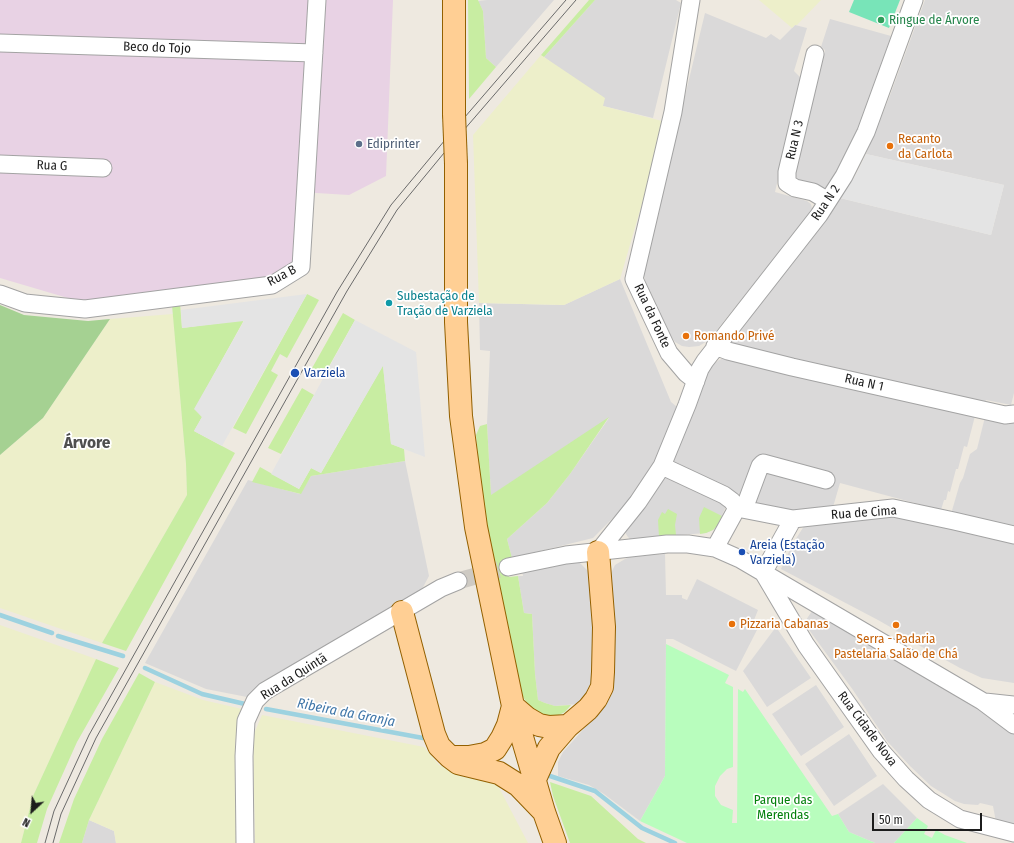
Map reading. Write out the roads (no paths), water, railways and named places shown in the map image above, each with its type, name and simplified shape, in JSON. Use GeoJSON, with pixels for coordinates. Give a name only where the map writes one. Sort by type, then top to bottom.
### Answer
{"type":"FeatureCollection","features":[{"type":"Feature","properties":{"kind":"main road"},"geometry":{"type":"LineString","coordinates":[[454,0],[456,322],[461,416],[476,528],[513,706],[544,812],[555,843]]}},
{"type":"Feature","properties":{"kind":"main road"},"geometry":{"type":"LineString","coordinates":[[535,779],[549,748],[568,726],[592,704],[602,686],[604,627],[598,552]]}},
{"type":"Feature","properties":{"kind":"main road"},"geometry":{"type":"LineString","coordinates":[[402,612],[434,734],[439,746],[458,763],[499,774],[518,785],[544,812]]}},
{"type":"Feature","properties":{"kind":"main road"},"geometry":{"type":"LineString","coordinates":[[513,706],[527,718],[539,725],[549,727],[568,726]]}},
{"type":"Feature","properties":{"kind":"main road"},"geometry":{"type":"LineString","coordinates":[[450,757],[469,757],[485,754],[495,749],[508,725],[513,706]]}},
{"type":"Feature","properties":{"kind":"street","name":"Rua B"},"geometry":{"type":"LineString","coordinates":[[0,294],[25,303],[85,309],[272,285],[301,267],[317,0]]}},
{"type":"Feature","properties":{"kind":"street","name":"Rua da Fonte"},"geometry":{"type":"LineString","coordinates":[[691,0],[673,112],[634,279],[669,353],[686,373],[696,381]]}},
{"type":"Feature","properties":{"kind":"street","name":"Rua N 2"},"geometry":{"type":"LineString","coordinates":[[696,381],[700,368],[715,346],[828,201],[844,176],[866,132],[914,0]]}},
{"type":"Feature","properties":{"kind":"street","name":"Beco do Tojo"},"geometry":{"type":"LineString","coordinates":[[0,43],[314,53]]}},
{"type":"Feature","properties":{"kind":"street","name":"Rua N 3"},"geometry":{"type":"LineString","coordinates":[[815,54],[787,172],[787,183],[795,188],[813,192],[828,201]]}},
{"type":"Feature","properties":{"kind":"street","name":"Rua G"},"geometry":{"type":"LineString","coordinates":[[0,164],[103,168]]}},
{"type":"Feature","properties":{"kind":"street","name":"Rua N 1"},"geometry":{"type":"LineString","coordinates":[[715,346],[728,351],[1005,415],[1014,414]]}},
{"type":"Feature","properties":{"kind":"street"},"geometry":{"type":"LineString","coordinates":[[598,552],[638,502],[662,466],[696,381]]}},
{"type":"Feature","properties":{"kind":"street"},"geometry":{"type":"LineString","coordinates":[[716,548],[740,508],[760,466],[763,463],[826,480]]}},
{"type":"Feature","properties":{"kind":"street"},"geometry":{"type":"LineString","coordinates":[[662,466],[724,495],[740,508]]}},
{"type":"Feature","properties":{"kind":"street","name":"Rua de Cima"},"geometry":{"type":"LineString","coordinates":[[740,508],[793,519],[893,508],[1014,535]]}},
{"type":"Feature","properties":{"kind":"street"},"geometry":{"type":"LineString","coordinates":[[763,573],[793,519]]}},
{"type":"Feature","properties":{"kind":"street"},"geometry":{"type":"LineString","coordinates":[[508,568],[566,555],[667,544],[688,544],[716,548],[740,559],[982,701],[1014,725]]}},
{"type":"Feature","properties":{"kind":"street","name":"Rua Cidade Nova"},"geometry":{"type":"LineString","coordinates":[[763,573],[806,645],[881,751],[906,779],[929,800],[960,819],[1014,833]]}},
{"type":"Feature","properties":{"kind":"street","name":"Rua da Quintã"},"geometry":{"type":"LineString","coordinates":[[245,843],[244,756],[246,721],[255,701],[265,691],[442,588],[458,581]]}},
{"type":"Feature","properties":{"kind":"street"},"geometry":{"type":"LineString","coordinates":[[982,701],[1014,705]]}},
{"type":"Feature","properties":{"kind":"waterway","name":"Ribeira da Granja"},"geometry":{"type":"LineString","coordinates":[[0,615],[52,633]]}},
{"type":"Feature","properties":{"kind":"waterway","name":"Ribeira da Granja"},"geometry":{"type":"LineString","coordinates":[[58,636],[123,656]]}},
{"type":"Feature","properties":{"kind":"waterway","name":"Ribeira da Granja"},"geometry":{"type":"LineString","coordinates":[[145,668],[202,694],[245,704]]}},
{"type":"Feature","properties":{"kind":"waterway","name":"Ribeira da Granja"},"geometry":{"type":"LineString","coordinates":[[266,709],[423,738]]}},
{"type":"Feature","properties":{"kind":"waterway","name":"Ribeira da Granja"},"geometry":{"type":"LineString","coordinates":[[550,776],[595,791],[642,828],[675,843]]}},
{"type":"Feature","properties":{"kind":"tunnel"},"geometry":{"type":"LineString","coordinates":[[458,581],[508,567]]}},
{"type":"Feature","properties":{"kind":"tram line"},"geometry":{"type":"LineString","coordinates":[[45,843],[54,811],[89,735],[337,292],[391,205],[566,0]]}},
{"type":"Feature","properties":{"kind":"tram line"},"geometry":{"type":"LineString","coordinates":[[53,843],[61,814],[96,738],[347,291],[397,210],[444,153],[576,0]]}},
{"type":"Feature","properties":{"kind":"place","name":"Ringue de Árvore"},"geometry":{"type":"Point","coordinates":[881,20]}},
{"type":"Feature","properties":{"kind":"place","name":"Ediprinter"},"geometry":{"type":"Point","coordinates":[359,144]}},
{"type":"Feature","properties":{"kind":"place","name":"Recanto da Carlota"},"geometry":{"type":"Point","coordinates":[890,146]}},
{"type":"Feature","properties":{"kind":"place","name":"Subestação de Tração de Varziela"},"geometry":{"type":"Point","coordinates":[389,303]}},
{"type":"Feature","properties":{"kind":"place","name":"Romando Privé"},"geometry":{"type":"Point","coordinates":[686,336]}},
{"type":"Feature","properties":{"kind":"place","name":"Varziela"},"geometry":{"type":"Point","coordinates":[295,373]}},
{"type":"Feature","properties":{"kind":"place","name":"Areia (Estação Varziela)"},"geometry":{"type":"Point","coordinates":[742,552]}},
{"type":"Feature","properties":{"kind":"place","name":"Pizzaria Cabanas"},"geometry":{"type":"Point","coordinates":[732,624]}},
{"type":"Feature","properties":{"kind":"place","name":"Serra - Padaria Pastelaria Salão de Chá"},"geometry":{"type":"Point","coordinates":[896,625]}},
{"type":"Feature","properties":{"kind":"district","name":"Árvore"},"geometry":{"type":"Point","coordinates":[87,443]}},
{"type":"Feature","properties":{"kind":"park label","name":"Parque das Merendas"},"geometry":{"type":"Point","coordinates":[783,808]}}]}
